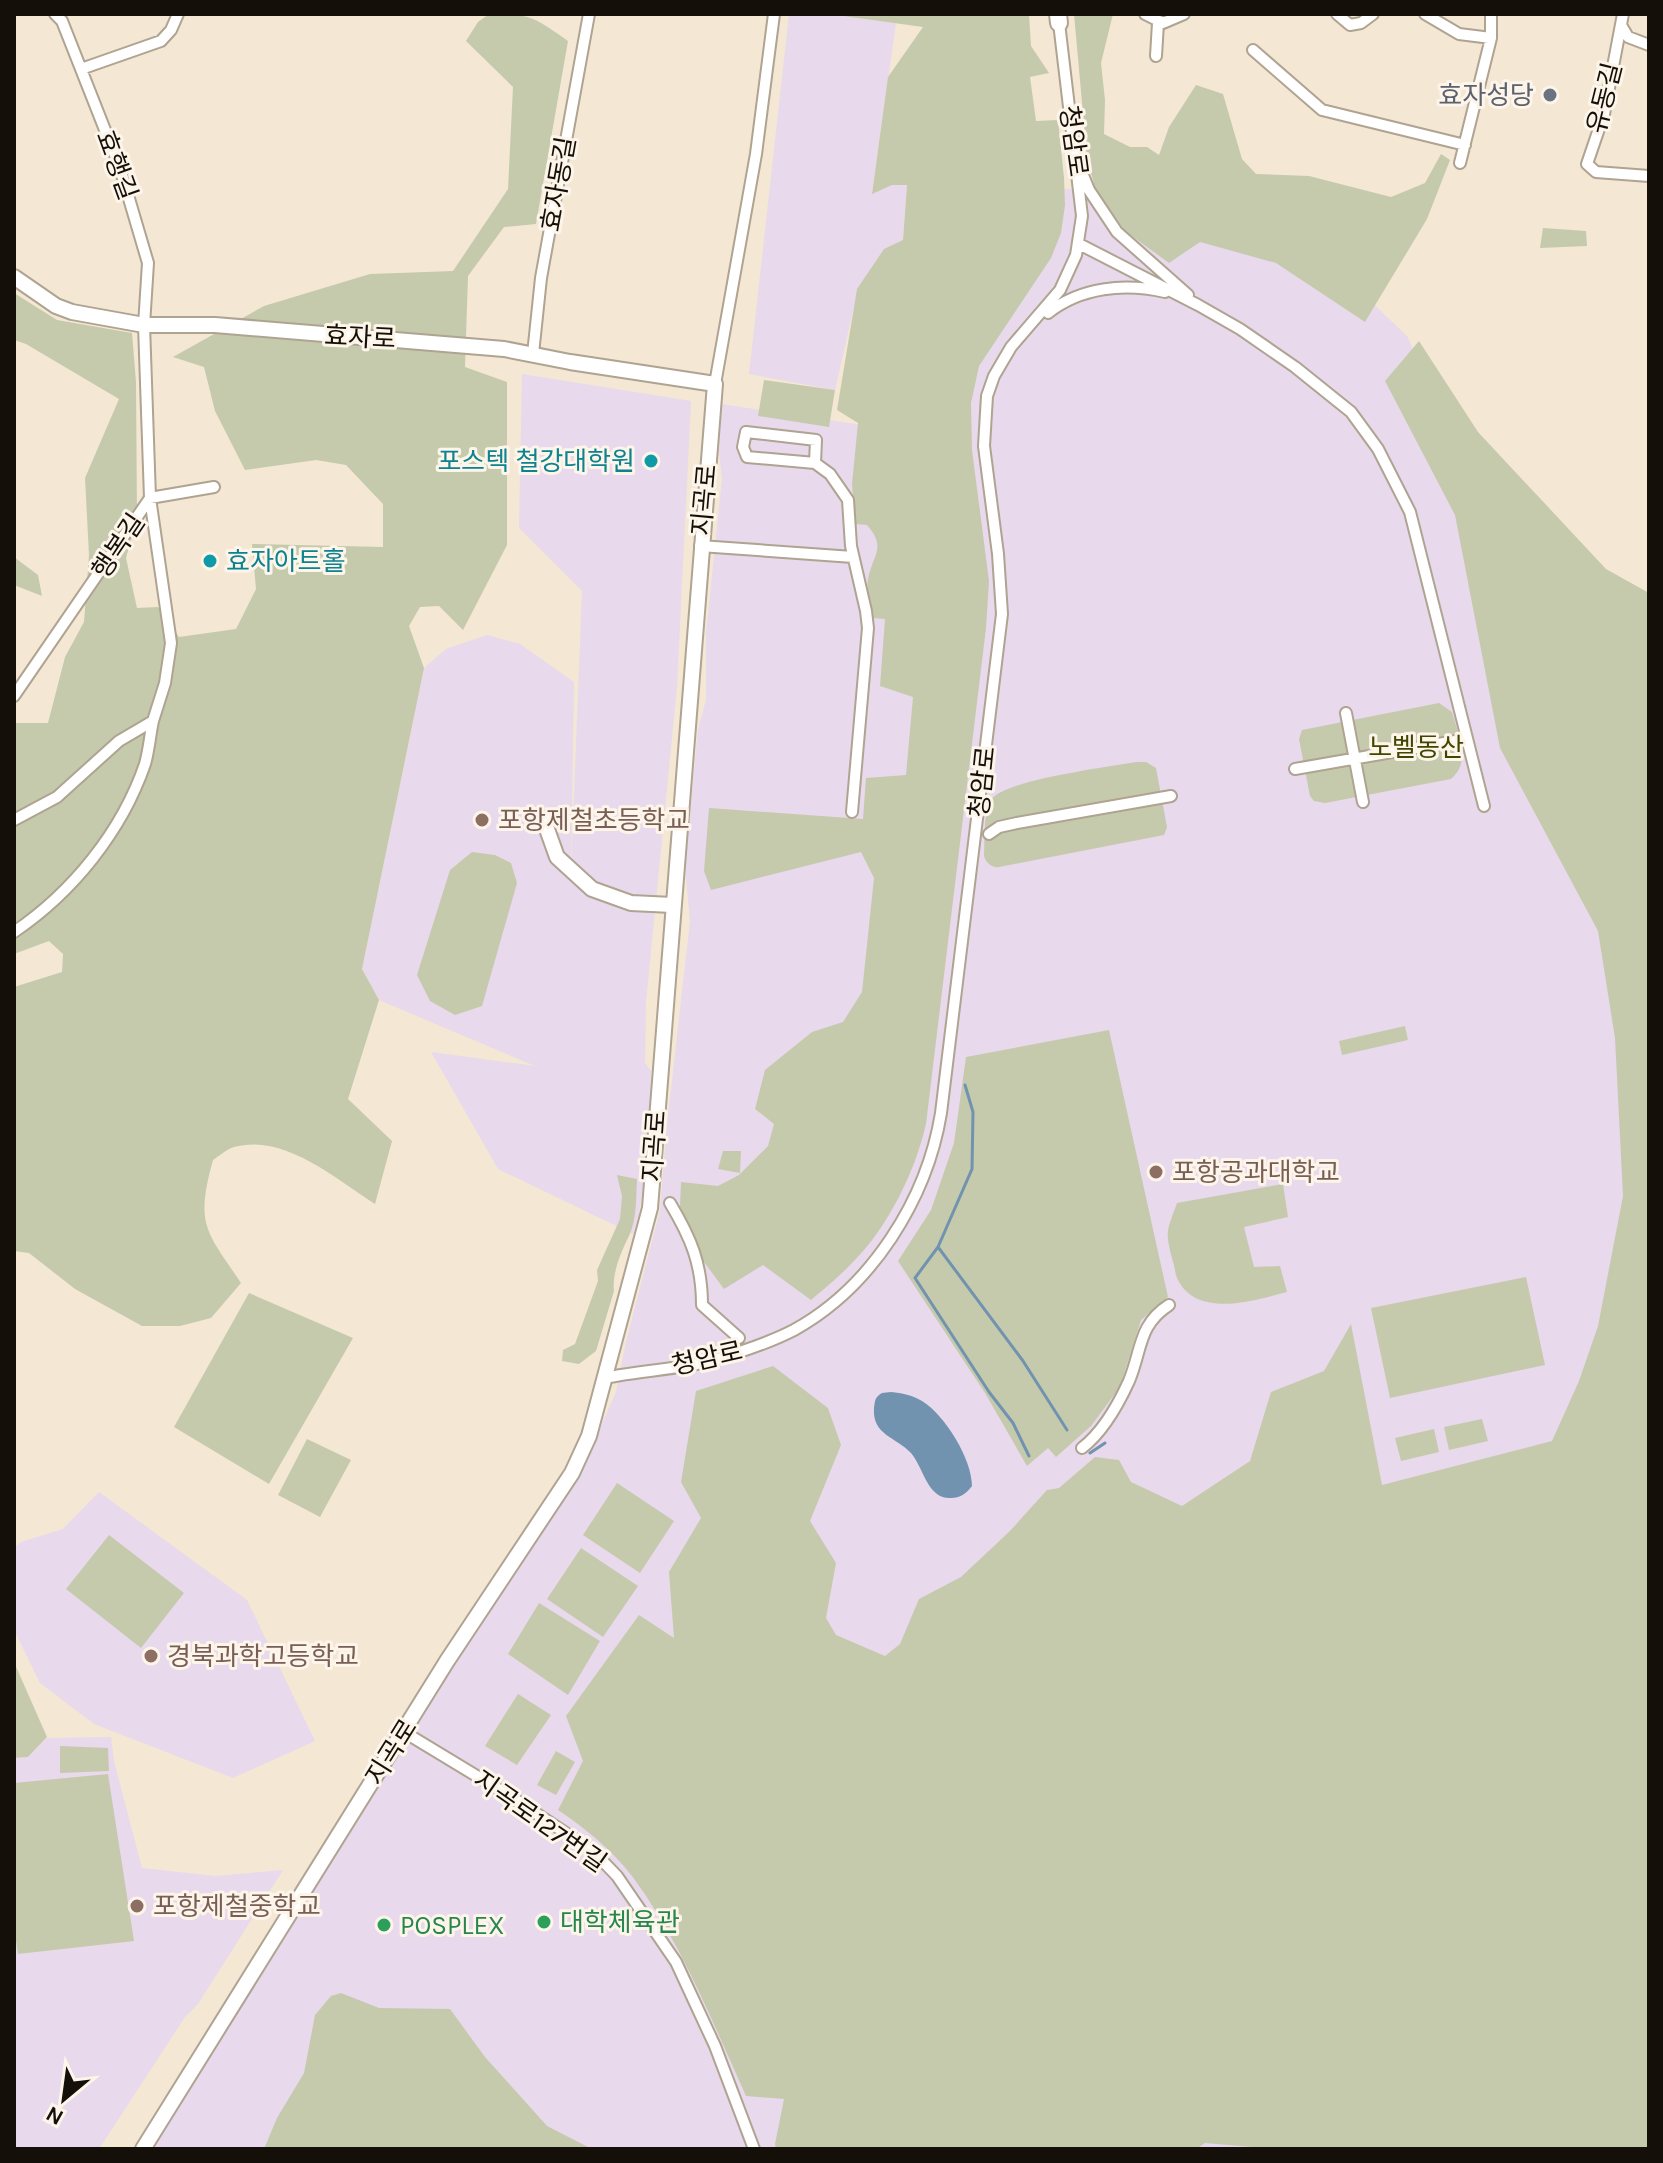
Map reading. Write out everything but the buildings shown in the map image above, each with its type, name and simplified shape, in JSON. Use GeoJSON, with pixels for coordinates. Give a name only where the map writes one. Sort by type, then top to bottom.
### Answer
{"type":"FeatureCollection","features":[{"type":"Feature","properties":{"kind":"street","name":"효행길"},"geometry":{"type":"LineString","coordinates":[[55,14],[62,21],[120,168],[144,245],[148,271],[144,325]]}},
{"type":"Feature","properties":{"kind":"street"},"geometry":{"type":"LineString","coordinates":[[81,69],[161,41],[171,30],[178,14]]}},
{"type":"Feature","properties":{"kind":"street"},"geometry":{"type":"LineString","coordinates":[[579,14],[588,19]]}},
{"type":"Feature","properties":{"kind":"street","name":"지곡로"},"geometry":{"type":"LineString","coordinates":[[143,2149],[500,1578],[572,1473],[589,1436],[650,1208],[715,384],[756,154],[774,14]]}},
{"type":"Feature","properties":{"kind":"street"},"geometry":{"type":"LineString","coordinates":[[1145,14],[1158,23],[1184,14]]}},
{"type":"Feature","properties":{"kind":"street"},"geometry":{"type":"LineString","coordinates":[[1337,14],[1350,25],[1361,23],[1373,14]]}},
{"type":"Feature","properties":{"kind":"street"},"geometry":{"type":"LineString","coordinates":[[1425,14],[1466,37],[1491,38]]}},
{"type":"Feature","properties":{"kind":"street"},"geometry":{"type":"LineString","coordinates":[[1460,163],[1491,38],[1491,14]]}},
{"type":"Feature","properties":{"kind":"street","name":"청암로"},"geometry":{"type":"LineString","coordinates":[[605,1378],[712,1360],[765,1343],[804,1323],[844,1292],[881,1251],[908,1209],[929,1163],[941,1113],[1002,614],[998,554],[984,446],[987,396],[994,376],[1011,347],[1055,297],[1079,244],[1082,211],[1058,18]]}},
{"type":"Feature","properties":{"kind":"street","name":"효자동길"},"geometry":{"type":"LineString","coordinates":[[533,354],[541,278],[588,19]]}},
{"type":"Feature","properties":{"kind":"street"},"geometry":{"type":"LineString","coordinates":[[1622,20],[1628,37],[1649,45]]}},
{"type":"Feature","properties":{"kind":"street","name":"유동길"},"geometry":{"type":"LineString","coordinates":[[1622,20],[1604,114],[1587,159],[1590,170],[1649,176]]}},
{"type":"Feature","properties":{"kind":"street"},"geometry":{"type":"LineString","coordinates":[[1156,56],[1158,23]]}},
{"type":"Feature","properties":{"kind":"street"},"geometry":{"type":"LineString","coordinates":[[1253,50],[1322,110],[1465,145]]}},
{"type":"Feature","properties":{"kind":"street"},"geometry":{"type":"LineString","coordinates":[[1075,159],[1089,190],[1117,232],[1198,305]]}},
{"type":"Feature","properties":{"kind":"street"},"geometry":{"type":"LineString","coordinates":[[1079,244],[1179,294],[1240,329],[1327,390],[1351,412],[1378,449],[1410,512],[1484,806]]}},
{"type":"Feature","properties":{"kind":"street","name":"효자로"},"geometry":{"type":"LineString","coordinates":[[14,277],[56,306],[72,312],[144,325],[215,325],[504,349],[715,384]]}},
{"type":"Feature","properties":{"kind":"street"},"geometry":{"type":"LineString","coordinates":[[1027,329],[1060,303],[1088,291],[1128,287],[1179,294]]}},
{"type":"Feature","properties":{"kind":"street","name":"행복길"},"geometry":{"type":"LineString","coordinates":[[14,696],[150,498],[144,325]]}},
{"type":"Feature","properties":{"kind":"street"},"geometry":{"type":"LineString","coordinates":[[815,463],[816,440],[746,432],[743,447],[747,457],[815,463],[830,474],[848,500],[853,557],[868,628],[852,812]]}},
{"type":"Feature","properties":{"kind":"street"},"geometry":{"type":"LineString","coordinates":[[14,932],[48,906],[88,865],[117,823],[145,763],[153,721],[165,683],[171,643],[150,498],[214,487]]}},
{"type":"Feature","properties":{"kind":"street"},"geometry":{"type":"LineString","coordinates":[[700,546],[853,557]]}},
{"type":"Feature","properties":{"kind":"street"},"geometry":{"type":"LineString","coordinates":[[1346,713],[1363,802]]}},
{"type":"Feature","properties":{"kind":"street"},"geometry":{"type":"LineString","coordinates":[[14,820],[57,797],[119,741],[153,721]]}},
{"type":"Feature","properties":{"kind":"street"},"geometry":{"type":"LineString","coordinates":[[1295,769],[1467,739]]}},
{"type":"Feature","properties":{"kind":"street"},"geometry":{"type":"LineString","coordinates":[[989,834],[999,827],[1017,823],[1171,796]]}},
{"type":"Feature","properties":{"kind":"street"},"geometry":{"type":"LineString","coordinates":[[543,818],[557,857],[592,889],[631,903],[672,905]]}},
{"type":"Feature","properties":{"kind":"street"},"geometry":{"type":"LineString","coordinates":[[670,1203],[689,1234],[702,1276],[702,1305],[739,1338]]}},
{"type":"Feature","properties":{"kind":"street"},"geometry":{"type":"LineString","coordinates":[[1082,1448],[1095,1438],[1123,1393],[1150,1320],[1169,1305]]}},
{"type":"Feature","properties":{"kind":"street","name":"지곡로127번길"},"geometry":{"type":"LineString","coordinates":[[404,1732],[593,1851],[617,1876],[681,1972],[715,2046],[754,2149]]}},
{"type":"Feature","properties":{"kind":"shaded area"},"geometry":{"type":"Polygon","coordinates":[[[789,14],[829,14],[896,23],[872,193],[892,185],[907,185],[903,240],[858,289],[835,390],[749,374],[789,14]]]}},
{"type":"Feature","properties":{"kind":"shaded area","name":"포항공과대학교"},"geometry":{"type":"Polygon","coordinates":[[[975,183],[1266,202],[1407,336],[1649,860],[1649,1435],[1361,2149],[150,2149],[275,1923],[328,1854],[395,1744],[473,1635],[579,1476],[616,1392],[660,1210],[690,921],[685,866],[698,729],[706,700],[706,633],[722,479],[719,451],[721,404],[889,429],[975,183]]]}},
{"type":"Feature","properties":{"kind":"shaded area"},"geometry":{"type":"Polygon","coordinates":[[[522,374],[691,401],[677,687],[646,1002],[645,1063],[651,1071],[649,1146],[633,1234],[498,1169],[431,1052],[535,1066],[379,1000],[362,969],[424,668],[446,649],[487,635],[520,644],[574,682],[571,873],[582,591],[519,528],[522,374]]]}},
{"type":"Feature","properties":{"kind":"shaded area","name":"경북과학고등학교"},"geometry":{"type":"Polygon","coordinates":[[[99,1492],[247,1600],[315,1741],[233,1778],[94,1724],[40,1683],[14,1630],[14,1548],[21,1542],[63,1529],[99,1492]]]}},
{"type":"Feature","properties":{"kind":"shaded area","name":"포항제철중학교"},"geometry":{"type":"Polygon","coordinates":[[[111,1737],[114,1761],[142,1868],[215,1876],[283,1870],[198,2004],[185,2017],[99,2149],[14,2149],[14,1758],[28,1757],[47,1738],[111,1737]]]}},
{"type":"Feature","properties":{"kind":"green space"},"geometry":{"type":"Polygon","coordinates":[[[489,14],[532,18],[568,41],[536,224],[504,227],[468,276],[465,367],[507,382],[507,545],[463,630],[439,606],[420,607],[409,626],[424,668],[362,969],[379,1000],[348,1099],[392,1141],[375,1204],[309,1161],[272,1146],[253,1144],[234,1147],[213,1160],[205,1199],[207,1226],[219,1251],[241,1283],[211,1318],[180,1326],[142,1326],[75,1289],[29,1253],[14,1251],[14,987],[62,972],[63,954],[49,941],[14,954],[14,723],[48,723],[65,657],[84,622],[89,555],[85,478],[119,399],[14,340],[14,293],[57,320],[132,333],[136,382],[137,518],[126,558],[137,608],[158,607],[179,637],[236,629],[256,589],[252,544],[383,547],[383,504],[346,465],[316,460],[245,470],[215,411],[204,367],[173,357],[264,306],[370,274],[453,271],[508,189],[513,87],[466,41],[478,22],[489,14]]]}},
{"type":"Feature","properties":{"kind":"green space"},"geometry":{"type":"Polygon","coordinates":[[[829,14],[1029,14],[1031,46],[1049,73],[1030,77],[1036,121],[1058,120],[1065,205],[1061,233],[1051,258],[979,366],[971,403],[972,450],[989,581],[986,628],[926,1124],[915,1161],[889,1216],[866,1248],[811,1300],[763,1265],[724,1289],[679,1228],[681,1182],[718,1186],[739,1175],[768,1146],[774,1124],[755,1109],[765,1070],[812,1032],[843,1022],[862,992],[874,878],[861,852],[711,890],[704,871],[709,808],[863,819],[866,778],[906,775],[913,697],[880,686],[885,619],[872,618],[868,588],[877,546],[867,525],[855,524],[852,484],[858,423],[837,410],[857,289],[884,249],[903,240],[907,185],[892,185],[872,194],[888,77],[923,27],[829,14]]]}},
{"type":"Feature","properties":{"kind":"green space"},"geometry":{"type":"Polygon","coordinates":[[[1074,14],[1113,14],[1101,63],[1105,100],[1104,134],[1130,147],[1147,147],[1159,155],[1169,127],[1196,85],[1223,94],[1242,159],[1256,174],[1309,176],[1391,197],[1425,183],[1441,154],[1450,160],[1427,219],[1365,322],[1276,263],[1200,242],[1169,263],[1125,231],[1095,188],[1087,158],[1074,14]]]}},
{"type":"Feature","properties":{"kind":"green space"},"geometry":{"type":"Polygon","coordinates":[[[1543,228],[1586,231],[1587,246],[1540,248],[1543,228]]]}},
{"type":"Feature","properties":{"kind":"green space"},"geometry":{"type":"Polygon","coordinates":[[[1419,341],[1478,432],[1606,569],[1649,593],[1649,2149],[1275,2149],[1205,2143],[1196,2149],[776,2149],[784,2099],[746,2096],[695,1983],[650,1901],[616,1857],[558,1810],[583,1761],[566,1716],[639,1615],[674,1638],[669,1572],[701,1518],[681,1482],[696,1391],[773,1366],[828,1408],[841,1445],[810,1521],[836,1563],[826,1618],[836,1635],[885,1656],[900,1644],[919,1599],[961,1577],[1010,1531],[1047,1490],[1059,1488],[1095,1457],[1119,1460],[1131,1482],[1182,1506],[1250,1461],[1271,1392],[1324,1371],[1351,1324],[1382,1485],[1552,1441],[1579,1381],[1598,1326],[1623,1196],[1615,1038],[1598,931],[1500,748],[1455,515],[1385,381],[1419,341]]]}},
{"type":"Feature","properties":{"kind":"green space"},"geometry":{"type":"Polygon","coordinates":[[[764,380],[835,390],[829,427],[758,416],[764,380]]]}},
{"type":"Feature","properties":{"kind":"green space"},"geometry":{"type":"Polygon","coordinates":[[[14,557],[38,575],[42,596],[14,585],[14,557]]]}},
{"type":"Feature","properties":{"kind":"green space","name":"노벨동산"},"geometry":{"type":"Polygon","coordinates":[[[1439,703],[1452,712],[1462,747],[1461,764],[1451,779],[1325,803],[1314,801],[1310,796],[1299,739],[1302,730],[1439,703]]]}},
{"type":"Feature","properties":{"kind":"green space"},"geometry":{"type":"Polygon","coordinates":[[[1146,762],[1156,768],[1167,827],[1164,835],[999,867],[986,861],[987,812],[991,800],[1000,793],[1035,781],[1146,762]]]}},
{"type":"Feature","properties":{"kind":"green space"},"geometry":{"type":"Polygon","coordinates":[[[472,852],[495,855],[511,863],[517,883],[482,1006],[455,1015],[430,1001],[417,975],[450,870],[472,852]]]}},
{"type":"Feature","properties":{"kind":"green space"},"geometry":{"type":"Polygon","coordinates":[[[1405,1026],[1408,1040],[1342,1055],[1339,1041],[1405,1026]]]}},
{"type":"Feature","properties":{"kind":"green space"},"geometry":{"type":"Polygon","coordinates":[[[1109,1030],[1168,1297],[1141,1320],[1120,1387],[1091,1426],[1056,1457],[1048,1448],[1027,1466],[985,1393],[898,1261],[931,1210],[954,1143],[966,1057],[1109,1030]]]}},
{"type":"Feature","properties":{"kind":"green space"},"geometry":{"type":"Polygon","coordinates":[[[723,1151],[741,1151],[740,1173],[718,1169],[723,1151]]]}},
{"type":"Feature","properties":{"kind":"green space"},"geometry":{"type":"Polygon","coordinates":[[[617,1175],[637,1179],[632,1229],[618,1263],[614,1291],[596,1351],[579,1364],[562,1361],[563,1350],[575,1344],[598,1281],[597,1270],[620,1219],[622,1196],[617,1175]]]}},
{"type":"Feature","properties":{"kind":"green space"},"geometry":{"type":"Polygon","coordinates":[[[1283,1184],[1288,1217],[1244,1227],[1254,1267],[1280,1266],[1287,1292],[1228,1304],[1199,1299],[1187,1292],[1177,1278],[1168,1238],[1177,1203],[1283,1184]]]}},
{"type":"Feature","properties":{"kind":"green space"},"geometry":{"type":"Polygon","coordinates":[[[1526,1277],[1545,1365],[1390,1398],[1371,1308],[1526,1277]]]}},
{"type":"Feature","properties":{"kind":"green space"},"geometry":{"type":"Polygon","coordinates":[[[249,1293],[353,1338],[269,1484],[174,1427],[249,1293]]]}},
{"type":"Feature","properties":{"kind":"green space"},"geometry":{"type":"Polygon","coordinates":[[[1482,1419],[1488,1441],[1449,1450],[1444,1427],[1482,1419]]]}},
{"type":"Feature","properties":{"kind":"green space"},"geometry":{"type":"Polygon","coordinates":[[[1434,1429],[1439,1452],[1401,1461],[1395,1438],[1434,1429]]]}},
{"type":"Feature","properties":{"kind":"green space"},"geometry":{"type":"Polygon","coordinates":[[[307,1439],[351,1460],[320,1517],[278,1495],[307,1439]]]}},
{"type":"Feature","properties":{"kind":"green space"},"geometry":{"type":"Polygon","coordinates":[[[617,1483],[674,1521],[640,1573],[583,1535],[617,1483]]]}},
{"type":"Feature","properties":{"kind":"green space"},"geometry":{"type":"Polygon","coordinates":[[[109,1535],[184,1593],[141,1648],[66,1589],[109,1535]]]}},
{"type":"Feature","properties":{"kind":"green space"},"geometry":{"type":"Polygon","coordinates":[[[581,1548],[638,1586],[603,1637],[547,1599],[581,1548]]]}},
{"type":"Feature","properties":{"kind":"green space"},"geometry":{"type":"Polygon","coordinates":[[[539,1603],[600,1641],[568,1695],[508,1654],[539,1603]]]}},
{"type":"Feature","properties":{"kind":"green space"},"geometry":{"type":"Polygon","coordinates":[[[14,1662],[47,1737],[28,1757],[14,1758],[14,1662]]]}},
{"type":"Feature","properties":{"kind":"green space"},"geometry":{"type":"Polygon","coordinates":[[[518,1694],[551,1715],[517,1765],[485,1746],[518,1694]]]}},
{"type":"Feature","properties":{"kind":"green space"},"geometry":{"type":"Polygon","coordinates":[[[60,1746],[108,1748],[109,1771],[60,1773],[60,1746]]]}},
{"type":"Feature","properties":{"kind":"green space"},"geometry":{"type":"Polygon","coordinates":[[[556,1751],[575,1762],[556,1795],[537,1785],[556,1751]]]}},
{"type":"Feature","properties":{"kind":"green space"},"geometry":{"type":"Polygon","coordinates":[[[108,1774],[134,1941],[18,1954],[14,1927],[14,1783],[108,1774]]]}},
{"type":"Feature","properties":{"kind":"green space"},"geometry":{"type":"Polygon","coordinates":[[[341,1993],[379,2008],[450,2009],[485,2057],[547,2126],[592,2149],[264,2149],[277,2118],[304,2073],[315,2015],[331,1996],[341,1993]]]}},
{"type":"Feature","properties":{"kind":"water"},"geometry":{"type":"Polygon","coordinates":[[[891,1392],[922,1401],[940,1416],[956,1439],[971,1475],[972,1486],[965,1493],[951,1498],[936,1494],[911,1453],[881,1430],[874,1417],[875,1401],[882,1393],[891,1392]]]}},
{"type":"Feature","properties":{"kind":"waterway"},"geometry":{"type":"LineString","coordinates":[[965,1085],[973,1112],[972,1169],[938,1247],[915,1278],[989,1392],[1013,1423],[1029,1456]]}},
{"type":"Feature","properties":{"kind":"waterway"},"geometry":{"type":"LineString","coordinates":[[938,1247],[1023,1361],[1067,1430]]}},
{"type":"Feature","properties":{"kind":"waterway"},"geometry":{"type":"LineString","coordinates":[[1090,1453],[1105,1443]]}},
{"type":"Feature","properties":{"kind":"place","name":"효자성당"},"geometry":{"type":"Point","coordinates":[1550,95]}},
{"type":"Feature","properties":{"kind":"place","name":"포스텍 철강대학원"},"geometry":{"type":"Point","coordinates":[651,461]}},
{"type":"Feature","properties":{"kind":"place","name":"효자아트홀"},"geometry":{"type":"Point","coordinates":[210,561]}},
{"type":"Feature","properties":{"kind":"place","name":"포항제철초등학교"},"geometry":{"type":"Point","coordinates":[482,820]}},
{"type":"Feature","properties":{"kind":"place","name":"포항공과대학교"},"geometry":{"type":"Point","coordinates":[1156,1172]}},
{"type":"Feature","properties":{"kind":"place","name":"경북과학고등학교"},"geometry":{"type":"Point","coordinates":[151,1656]}},
{"type":"Feature","properties":{"kind":"place","name":"포항제철중학교"},"geometry":{"type":"Point","coordinates":[137,1906]}},
{"type":"Feature","properties":{"kind":"place","name":"대학체육관"},"geometry":{"type":"Point","coordinates":[544,1922]}},
{"type":"Feature","properties":{"kind":"place","name":"POSPLEX"},"geometry":{"type":"Point","coordinates":[384,1925]}}]}
